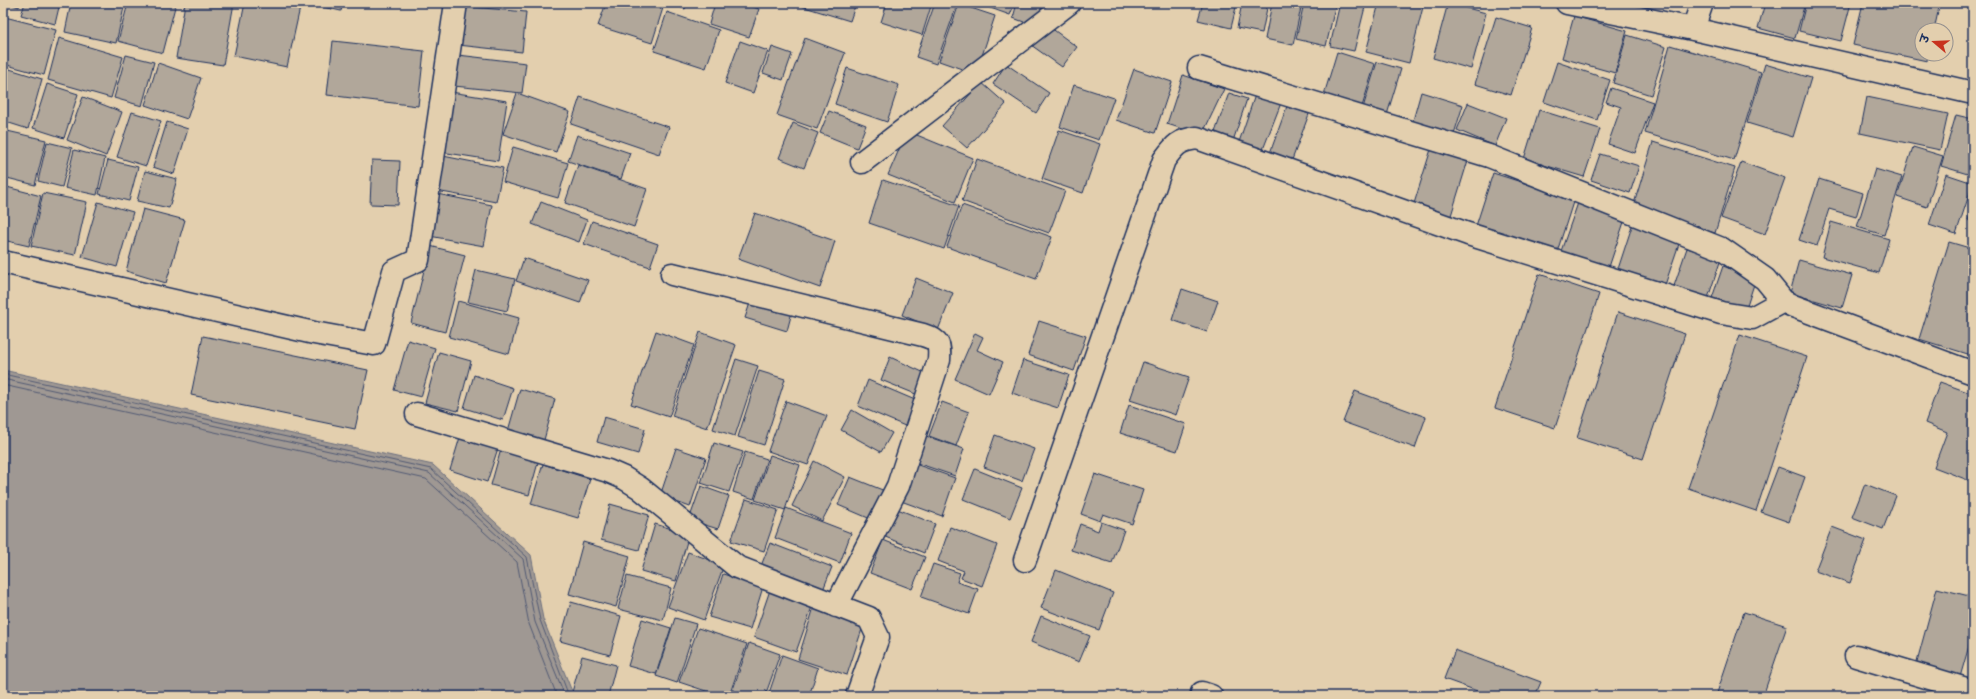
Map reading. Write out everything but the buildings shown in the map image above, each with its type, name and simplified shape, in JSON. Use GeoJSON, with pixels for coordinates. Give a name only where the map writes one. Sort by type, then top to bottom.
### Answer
{"type":"FeatureCollection","features":[{"type":"Feature","properties":{"kind":"street"},"geometry":{"type":"LineString","coordinates":[[3,262],[314,333],[374,344],[394,271],[418,260],[456,3]]}},
{"type":"Feature","properties":{"kind":"street"},"geometry":{"type":"LineString","coordinates":[[862,162],[1069,3]]}},
{"type":"Feature","properties":{"kind":"street"},"geometry":{"type":"LineString","coordinates":[[1567,3],[1693,29],[1973,93]]}},
{"type":"Feature","properties":{"kind":"street"},"geometry":{"type":"LineString","coordinates":[[1693,29],[1702,3]]}},
{"type":"Feature","properties":{"kind":"street"},"geometry":{"type":"LineString","coordinates":[[1199,68],[1489,156],[1722,249],[1765,279],[1783,301],[1793,306],[1973,374]]}},
{"type":"Feature","properties":{"kind":"street"},"geometry":{"type":"LineString","coordinates":[[1025,560],[1164,160],[1171,150],[1183,140],[1197,138],[1468,234],[1721,312],[1752,318],[1783,301]]}},
{"type":"Feature","properties":{"kind":"street"},"geometry":{"type":"LineString","coordinates":[[672,274],[923,335],[934,338],[940,346],[939,360],[898,486],[836,606]]}},
{"type":"Feature","properties":{"kind":"street"},"geometry":{"type":"LineString","coordinates":[[417,414],[608,471],[624,478],[664,506],[737,567],[869,618],[878,637],[857,696]]}},
{"type":"Feature","properties":{"kind":"street"},"geometry":{"type":"LineString","coordinates":[[1856,656],[1973,691]]}},
{"type":"Feature","properties":{"kind":"water"},"geometry":{"type":"Polygon","coordinates":[[[3,370],[433,465],[531,555],[543,619],[571,689],[576,696],[3,696],[3,370]]]}}]}
